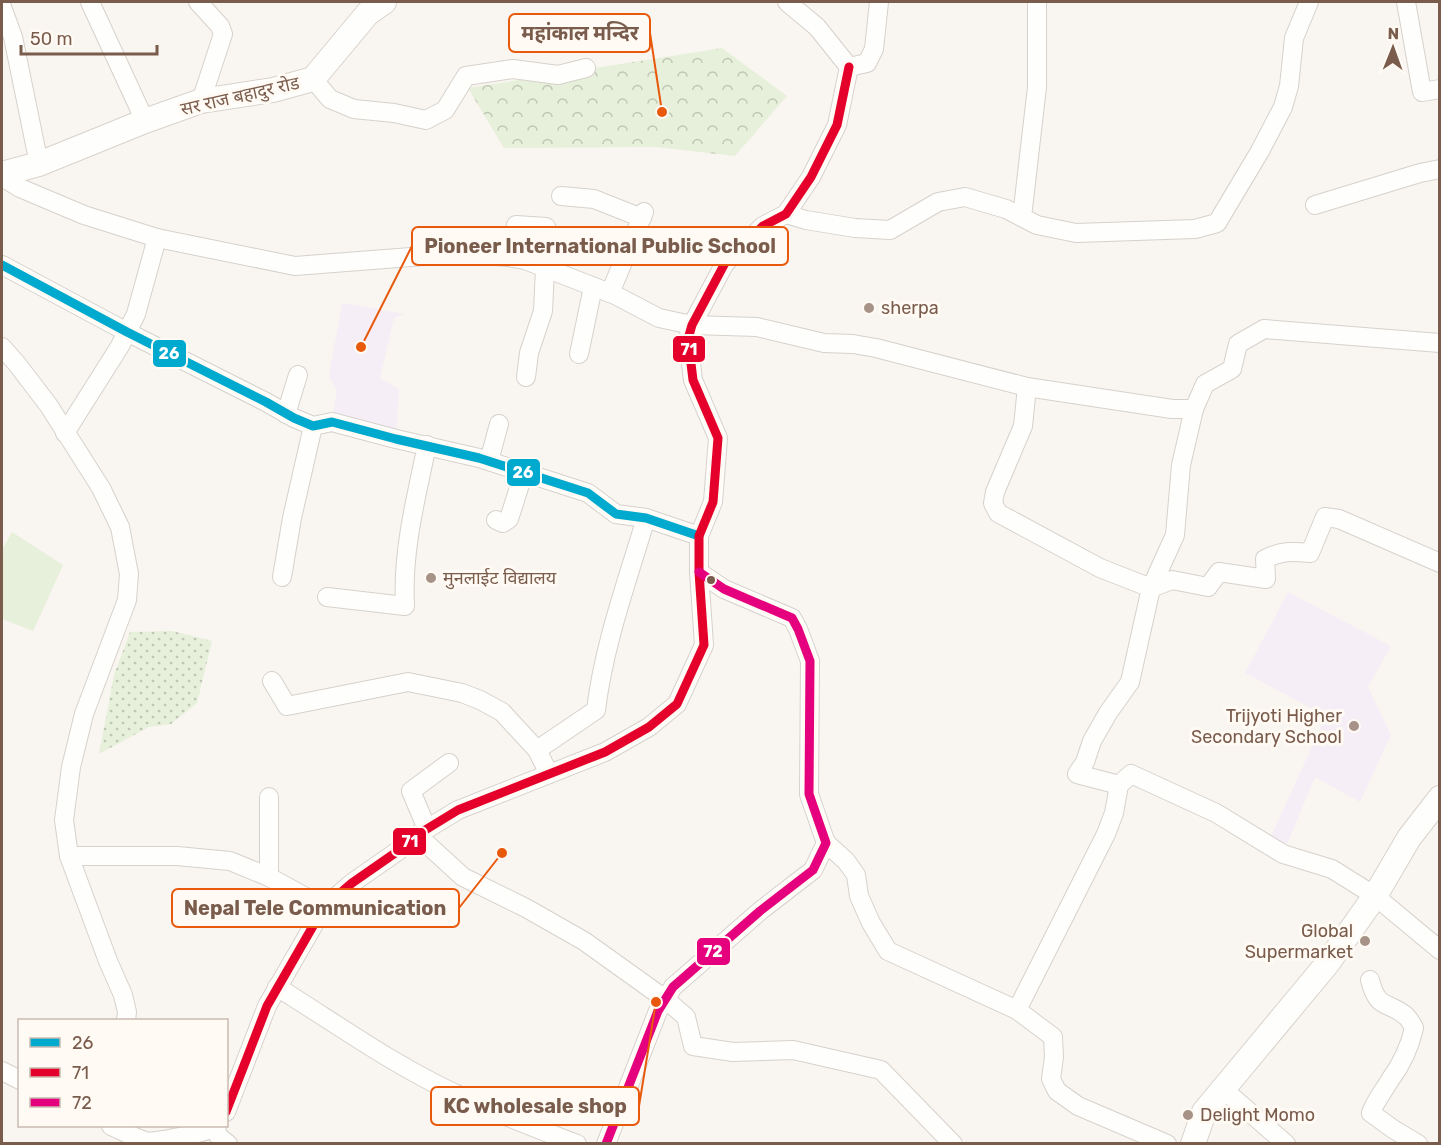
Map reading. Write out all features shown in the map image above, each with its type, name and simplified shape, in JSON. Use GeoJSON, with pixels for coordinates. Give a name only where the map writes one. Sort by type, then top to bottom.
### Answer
{"type":"FeatureCollection","features":[{"type":"Feature","properties":{"kind":"street"},"geometry":{"type":"LineString","coordinates":[[90,2],[144,121]]}},
{"type":"Feature","properties":{"kind":"street"},"geometry":{"type":"LineString","coordinates":[[198,2],[220,26],[223,34],[201,101]]}},
{"type":"Feature","properties":{"kind":"street","name":"सर राज बहादुर रोड"},"geometry":{"type":"LineString","coordinates":[[2,175],[39,164],[144,121],[201,101],[273,90],[313,78],[369,13],[384,2]]}},
{"type":"Feature","properties":{"kind":"street"},"geometry":{"type":"LineString","coordinates":[[787,2],[817,27],[849,67]]}},
{"type":"Feature","properties":{"kind":"street"},"geometry":{"type":"LineString","coordinates":[[849,67],[867,63],[874,48],[879,2]]}},
{"type":"Feature","properties":{"kind":"street"},"geometry":{"type":"LineString","coordinates":[[1022,217],[1037,87],[1037,2]]}},
{"type":"Feature","properties":{"kind":"street"},"geometry":{"type":"LineString","coordinates":[[786,214],[806,220],[890,230],[938,202],[965,197],[1006,209],[1037,225],[1076,233],[1195,229],[1217,223],[1260,150],[1282,107],[1289,86],[1294,38],[1309,2]]}},
{"type":"Feature","properties":{"kind":"street"},"geometry":{"type":"LineString","coordinates":[[1406,2],[1422,92],[1440,89]]}},
{"type":"Feature","properties":{"kind":"street"},"geometry":{"type":"LineString","coordinates":[[2,7],[13,37],[39,164]]}},
{"type":"Feature","properties":{"kind":"street"},"geometry":{"type":"LineString","coordinates":[[228,1107],[267,1006],[324,907],[352,883],[422,832],[458,810],[605,752],[649,727],[677,704],[704,645],[699,536],[713,502],[718,438],[693,380],[688,339],[692,325],[725,263],[763,226],[786,214],[811,177],[837,125],[849,67]]}},
{"type":"Feature","properties":{"kind":"street"},"geometry":{"type":"LineString","coordinates":[[313,78],[330,99],[354,109],[394,113],[426,120],[445,110],[466,76],[513,69],[558,75],[586,68]]}},
{"type":"Feature","properties":{"kind":"street"},"geometry":{"type":"LineString","coordinates":[[1315,205],[1420,173],[1440,170]]}},
{"type":"Feature","properties":{"kind":"street"},"geometry":{"type":"LineString","coordinates":[[2,175],[20,188],[84,215],[157,238],[295,266],[462,253],[508,257],[525,260],[601,290],[659,318],[692,325],[757,327],[824,343],[876,348],[1027,387],[1172,409],[1194,409]]}},
{"type":"Feature","properties":{"kind":"street"},"geometry":{"type":"LineString","coordinates":[[561,196],[594,200],[643,215],[601,290],[579,354]]}},
{"type":"Feature","properties":{"kind":"street"},"geometry":{"type":"LineString","coordinates":[[508,257],[516,225],[546,227]]}},
{"type":"Feature","properties":{"kind":"street"},"geometry":{"type":"LineString","coordinates":[[65,433],[127,332],[135,314],[157,238]]}},
{"type":"Feature","properties":{"kind":"street"},"geometry":{"type":"LineString","coordinates":[[2,265],[127,332],[313,426],[332,422],[489,461],[588,493],[616,514],[646,518],[699,536]]}},
{"type":"Feature","properties":{"kind":"street"},"geometry":{"type":"LineString","coordinates":[[526,377],[529,353],[543,311],[544,268]]}},
{"type":"Feature","properties":{"kind":"street"},"geometry":{"type":"LineString","coordinates":[[1119,785],[1077,774],[1085,762],[1092,741],[1107,713],[1130,682],[1151,588],[1175,536],[1181,465],[1194,409],[1205,384],[1232,369],[1238,344],[1264,329],[1440,343]]}},
{"type":"Feature","properties":{"kind":"street"},"geometry":{"type":"LineString","coordinates":[[2,347],[38,390],[101,488],[120,527],[129,574],[127,600],[84,714],[71,767],[64,820],[69,856],[123,995],[126,1019]]}},
{"type":"Feature","properties":{"kind":"street"},"geometry":{"type":"LineString","coordinates":[[286,414],[298,375]]}},
{"type":"Feature","properties":{"kind":"street"},"geometry":{"type":"LineString","coordinates":[[1027,387],[1023,426],[995,492],[993,503],[998,513],[1100,568],[1151,588],[1172,580],[1208,587],[1219,572],[1266,579],[1265,559],[1277,553],[1290,551],[1310,553],[1325,517],[1339,519],[1440,563]]}},
{"type":"Feature","properties":{"kind":"street"},"geometry":{"type":"LineString","coordinates":[[489,461],[499,424]]}},
{"type":"Feature","properties":{"kind":"street"},"geometry":{"type":"LineString","coordinates":[[282,578],[292,518],[313,426]]}},
{"type":"Feature","properties":{"kind":"street"},"geometry":{"type":"LineString","coordinates":[[327,597],[405,606],[404,582],[409,534],[427,445]]}},
{"type":"Feature","properties":{"kind":"street"},"geometry":{"type":"LineString","coordinates":[[496,520],[502,522],[509,519],[524,472]]}},
{"type":"Feature","properties":{"kind":"street"},"geometry":{"type":"LineString","coordinates":[[537,750],[596,710],[600,678],[614,618],[646,518]]}},
{"type":"Feature","properties":{"kind":"street"},"geometry":{"type":"LineString","coordinates":[[699,572],[724,589],[792,618],[798,629],[810,661],[809,794],[826,843],[846,861],[856,875],[859,897],[888,951],[1017,1010],[1053,1037],[1054,1057],[1051,1079],[1057,1091],[1078,1106],[1167,1143]]}},
{"type":"Feature","properties":{"kind":"street"},"geometry":{"type":"LineString","coordinates":[[272,681],[287,706],[408,682],[462,693],[502,712],[537,750],[549,774]]}},
{"type":"Feature","properties":{"kind":"street"},"geometry":{"type":"LineString","coordinates":[[449,763],[411,791],[422,832],[463,877],[526,908],[584,941],[665,999],[687,1017],[693,1046],[733,1052],[793,1050],[881,1071],[952,1143]]}},
{"type":"Feature","properties":{"kind":"street"},"geometry":{"type":"LineString","coordinates":[[1017,1010],[1106,834],[1114,813],[1119,785],[1131,774],[1216,813],[1283,854],[1332,868],[1375,896],[1440,950]]}},
{"type":"Feature","properties":{"kind":"street"},"geometry":{"type":"LineString","coordinates":[[269,797],[269,877]]}},
{"type":"Feature","properties":{"kind":"street"},"geometry":{"type":"LineString","coordinates":[[1193,1143],[1204,1112],[1327,964],[1375,896],[1409,838],[1440,798]]}},
{"type":"Feature","properties":{"kind":"street"},"geometry":{"type":"LineString","coordinates":[[606,1143],[658,1011],[673,987],[742,926],[813,870],[826,843]]}},
{"type":"Feature","properties":{"kind":"street"},"geometry":{"type":"LineString","coordinates":[[69,856],[177,856],[230,861],[269,877],[324,907]]}},
{"type":"Feature","properties":{"kind":"street"},"geometry":{"type":"LineString","coordinates":[[1370,980],[1374,994],[1383,1004],[1406,1016],[1414,1028],[1411,1042],[1392,1079],[1373,1105],[1371,1113],[1393,1130],[1418,1143]]}},
{"type":"Feature","properties":{"kind":"street"},"geometry":{"type":"LineString","coordinates":[[277,987],[408,1069],[452,1093],[577,1143]]}},
{"type":"Feature","properties":{"kind":"street"},"geometry":{"type":"LineString","coordinates":[[1222,1088],[1286,1143]]}},
{"type":"Feature","properties":{"kind":"street"},"geometry":{"type":"LineString","coordinates":[[115,1127],[147,1142],[195,1138],[216,1127],[219,1137],[228,1143]]}},
{"type":"Feature","properties":{"kind":"shaded area"},"geometry":{"type":"Polygon","coordinates":[[[342,303],[404,314],[394,318],[380,378],[399,389],[396,438],[332,420],[337,391],[329,376],[342,303]]]}},
{"type":"Feature","properties":{"kind":"shaded area","name":"Trijyoti Higher Secondary School"},"geometry":{"type":"Polygon","coordinates":[[[1288,592],[1391,646],[1368,687],[1391,735],[1360,802],[1315,777],[1283,854],[1267,845],[1326,716],[1245,673],[1288,592]]]}},
{"type":"Feature","properties":{"kind":"green space"},"geometry":{"type":"Polygon","coordinates":[[[722,48],[787,96],[735,156],[656,147],[504,148],[468,88],[722,48]]]}},
{"type":"Feature","properties":{"kind":"green space"},"geometry":{"type":"Polygon","coordinates":[[[12,532],[63,565],[33,631],[2,619],[2,550],[12,532]]]}},
{"type":"Feature","properties":{"kind":"green space"},"geometry":{"type":"Polygon","coordinates":[[[172,631],[212,641],[197,703],[171,724],[149,727],[99,754],[114,675],[130,632],[172,631]]]}},
{"type":"Feature","properties":{"kind":"transit line","name":"71"},"geometry":{"type":"LineString","coordinates":[[228,1107],[267,1006],[324,907],[352,883],[417,835],[458,810],[605,752],[649,727],[677,704],[704,645],[699,536],[713,502],[718,438],[693,380],[688,339],[692,325],[725,263],[763,226],[786,214],[811,177],[837,125],[849,67]]}},
{"type":"Feature","properties":{"kind":"transit line","name":"26"},"geometry":{"type":"LineString","coordinates":[[2,265],[127,332],[313,426],[332,422],[479,458],[588,493],[616,514],[646,518],[699,536]]}},
{"type":"Feature","properties":{"kind":"transit line","name":"72"},"geometry":{"type":"LineString","coordinates":[[606,1144],[658,1011],[673,987],[760,911],[813,870],[826,843],[809,794],[810,661],[798,629],[792,618],[724,589],[699,572]]}},
{"type":"Feature","properties":{"kind":"place","name":"महांकाल मन्दिर"},"geometry":{"type":"Point","coordinates":[662,112]}},
{"type":"Feature","properties":{"kind":"place","name":"sherpa"},"geometry":{"type":"Point","coordinates":[869,308]}},
{"type":"Feature","properties":{"kind":"place","name":"Pioneer International Public School"},"geometry":{"type":"Point","coordinates":[361,347]}},
{"type":"Feature","properties":{"kind":"place","name":"मुनलाईट विद्यालय"},"geometry":{"type":"Point","coordinates":[431,578]}},
{"type":"Feature","properties":{"kind":"place","name":"Trijyoti Higher Secondary School"},"geometry":{"type":"Point","coordinates":[1354,726]}},
{"type":"Feature","properties":{"kind":"place","name":"Nepal Tele Communication"},"geometry":{"type":"Point","coordinates":[502,853]}},
{"type":"Feature","properties":{"kind":"place","name":"Global Supermarket"},"geometry":{"type":"Point","coordinates":[1365,941]}},
{"type":"Feature","properties":{"kind":"place","name":"KC wholesale shop"},"geometry":{"type":"Point","coordinates":[656,1002]}},
{"type":"Feature","properties":{"kind":"place","name":"Delight Momo"},"geometry":{"type":"Point","coordinates":[1188,1115]}}]}
